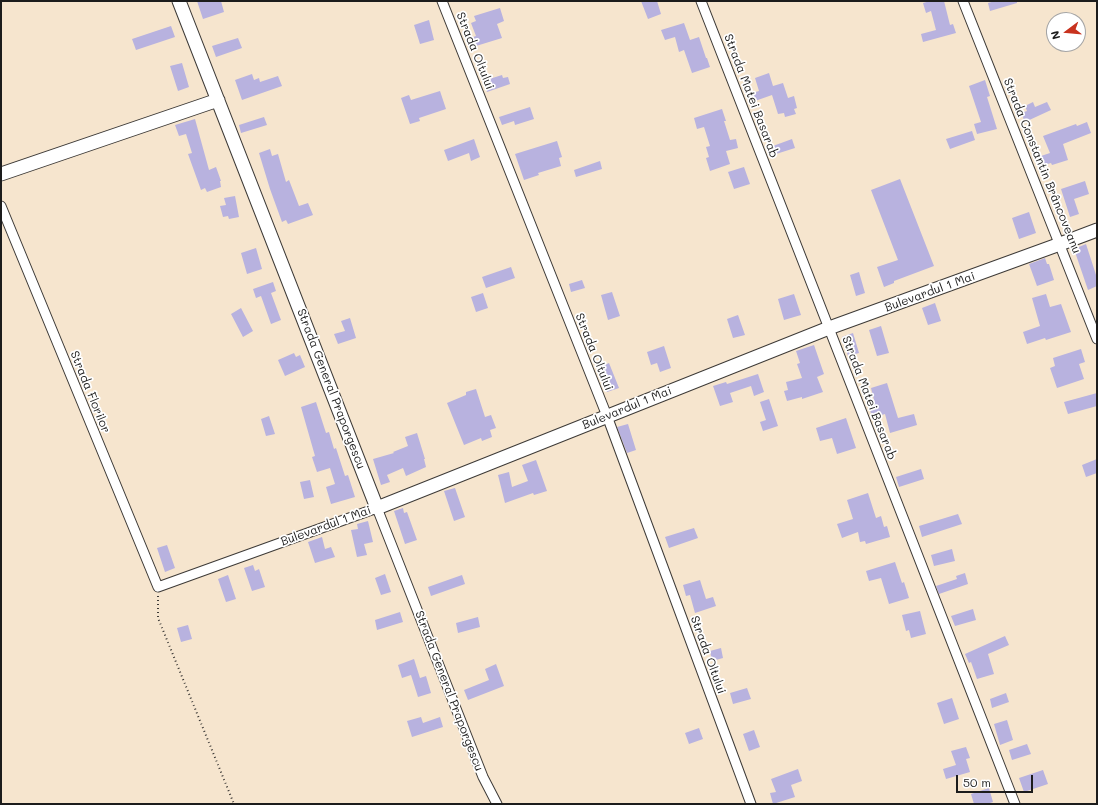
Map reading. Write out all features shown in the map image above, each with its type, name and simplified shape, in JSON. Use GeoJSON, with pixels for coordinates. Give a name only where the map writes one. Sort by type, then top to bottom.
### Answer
{"type":"FeatureCollection","features":[{"type":"Feature","properties":{"kind":"street","name":"Strada General Praporgescu"},"geometry":{"type":"LineString","coordinates":[[180,1],[483,777],[497,804]]}},
{"type":"Feature","properties":{"kind":"street","name":"Strada Oltului"},"geometry":{"type":"LineString","coordinates":[[442,1],[607,416],[751,804]]}},
{"type":"Feature","properties":{"kind":"street","name":"Strada Matei Basarab"},"geometry":{"type":"LineString","coordinates":[[701,1],[1015,804]]}},
{"type":"Feature","properties":{"kind":"street","name":"Strada Constantin Brâncoveanu"},"geometry":{"type":"LineString","coordinates":[[964,1],[1097,339]]}},
{"type":"Feature","properties":{"kind":"street"},"geometry":{"type":"LineString","coordinates":[[1,174],[218,100]]}},
{"type":"Feature","properties":{"kind":"street","name":"Strada Florilor"},"geometry":{"type":"LineString","coordinates":[[1,206],[158,587]]}},
{"type":"Feature","properties":{"kind":"street","name":"Bulevardul 1 Mai"},"geometry":{"type":"LineString","coordinates":[[158,587],[377,508],[829,328],[1097,230]]}},
{"type":"Feature","properties":{"kind":"path"},"geometry":{"type":"LineString","coordinates":[[158,587],[158,618],[234,804]]}},
{"type":"Feature","properties":{"kind":"building"},"geometry":{"type":"Polygon","coordinates":[[[197,1],[221,1],[224,12],[203,19],[197,1]]]}},
{"type":"Feature","properties":{"kind":"building"},"geometry":{"type":"Polygon","coordinates":[[[641,1],[657,1],[661,14],[648,19],[641,1]]]}},
{"type":"Feature","properties":{"kind":"building"},"geometry":{"type":"Polygon","coordinates":[[[930,1],[944,1],[950,25],[953,24],[956,33],[923,42],[921,34],[936,30],[931,11],[926,13],[923,3],[930,1]]]}},
{"type":"Feature","properties":{"kind":"building"},"geometry":{"type":"Polygon","coordinates":[[[995,1],[1017,1],[1017,3],[990,11],[988,3],[995,1]]]}},
{"type":"Feature","properties":{"kind":"building"},"geometry":{"type":"Polygon","coordinates":[[[500,8],[504,21],[497,24],[502,38],[476,46],[473,37],[476,36],[471,23],[476,21],[474,16],[500,8]]]}},
{"type":"Feature","properties":{"kind":"building"},"geometry":{"type":"Polygon","coordinates":[[[429,20],[434,40],[420,44],[414,25],[429,20]]]}},
{"type":"Feature","properties":{"kind":"building"},"geometry":{"type":"Polygon","coordinates":[[[684,23],[690,40],[699,37],[710,67],[692,73],[684,50],[679,52],[675,37],[665,40],[661,30],[684,23]]]}},
{"type":"Feature","properties":{"kind":"building"},"geometry":{"type":"Polygon","coordinates":[[[171,26],[175,37],[136,50],[132,39],[171,26]]]}},
{"type":"Feature","properties":{"kind":"building"},"geometry":{"type":"Polygon","coordinates":[[[238,38],[242,48],[216,57],[212,46],[238,38]]]}},
{"type":"Feature","properties":{"kind":"building"},"geometry":{"type":"Polygon","coordinates":[[[182,63],[189,87],[178,91],[170,66],[182,63]]]}},
{"type":"Feature","properties":{"kind":"building"},"geometry":{"type":"Polygon","coordinates":[[[769,73],[773,86],[783,83],[788,98],[794,96],[797,108],[794,109],[796,114],[785,117],[784,113],[778,114],[772,95],[755,101],[752,93],[759,91],[755,78],[769,73]]]}},
{"type":"Feature","properties":{"kind":"building"},"geometry":{"type":"Polygon","coordinates":[[[252,74],[254,80],[259,78],[260,82],[278,76],[282,86],[242,100],[235,80],[252,74]]]}},
{"type":"Feature","properties":{"kind":"building"},"geometry":{"type":"Polygon","coordinates":[[[502,75],[503,78],[508,77],[510,84],[487,92],[483,81],[502,75]]]}},
{"type":"Feature","properties":{"kind":"building"},"geometry":{"type":"Polygon","coordinates":[[[985,80],[990,96],[987,97],[997,129],[977,134],[974,124],[981,122],[969,86],[985,80]]]}},
{"type":"Feature","properties":{"kind":"building"},"geometry":{"type":"Polygon","coordinates":[[[440,91],[446,109],[419,118],[420,121],[410,124],[401,98],[409,95],[411,100],[440,91]]]}},
{"type":"Feature","properties":{"kind":"building"},"geometry":{"type":"Polygon","coordinates":[[[1033,102],[1035,107],[1047,102],[1051,110],[1025,122],[1021,113],[1027,111],[1025,106],[1033,102]]]}},
{"type":"Feature","properties":{"kind":"building"},"geometry":{"type":"Polygon","coordinates":[[[530,107],[534,119],[515,125],[514,121],[502,125],[499,117],[530,107]]]}},
{"type":"Feature","properties":{"kind":"building"},"geometry":{"type":"Polygon","coordinates":[[[722,109],[730,140],[736,139],[738,148],[726,151],[730,164],[710,171],[706,158],[709,157],[706,147],[710,146],[704,127],[697,129],[694,118],[722,109]]]}},
{"type":"Feature","properties":{"kind":"building"},"geometry":{"type":"Polygon","coordinates":[[[264,117],[267,125],[241,133],[239,125],[264,117]]]}},
{"type":"Feature","properties":{"kind":"building"},"geometry":{"type":"Polygon","coordinates":[[[195,119],[209,170],[216,167],[221,181],[221,187],[207,192],[205,188],[201,190],[188,154],[192,153],[186,134],[179,136],[175,125],[195,119]]]}},
{"type":"Feature","properties":{"kind":"building"},"geometry":{"type":"Polygon","coordinates":[[[1087,122],[1091,133],[1063,144],[1068,160],[1052,165],[1051,163],[1044,165],[1041,156],[1050,153],[1043,136],[1076,124],[1077,126],[1087,122]]]}},
{"type":"Feature","properties":{"kind":"building"},"geometry":{"type":"Polygon","coordinates":[[[972,131],[975,140],[950,149],[946,139],[972,131]]]}},
{"type":"Feature","properties":{"kind":"building"},"geometry":{"type":"Polygon","coordinates":[[[474,139],[480,157],[471,161],[469,153],[448,161],[444,150],[474,139]]]}},
{"type":"Feature","properties":{"kind":"building"},"geometry":{"type":"Polygon","coordinates":[[[792,139],[795,148],[776,154],[773,146],[792,139]]]}},
{"type":"Feature","properties":{"kind":"building"},"geometry":{"type":"Polygon","coordinates":[[[557,141],[562,157],[559,158],[561,166],[538,173],[539,175],[524,180],[515,154],[557,141]]]}},
{"type":"Feature","properties":{"kind":"building"},"geometry":{"type":"Polygon","coordinates":[[[270,149],[272,156],[278,154],[286,182],[289,180],[299,206],[308,203],[313,215],[288,224],[286,220],[282,222],[259,153],[270,149]]]}},
{"type":"Feature","properties":{"kind":"building"},"geometry":{"type":"Polygon","coordinates":[[[600,161],[602,169],[576,177],[574,170],[600,161]]]}},
{"type":"Feature","properties":{"kind":"building"},"geometry":{"type":"Polygon","coordinates":[[[744,167],[750,184],[734,189],[728,172],[744,167]]]}},
{"type":"Feature","properties":{"kind":"building"},"geometry":{"type":"Polygon","coordinates":[[[900,179],[934,266],[894,281],[894,283],[884,287],[877,267],[898,260],[871,190],[900,179]]]}},
{"type":"Feature","properties":{"kind":"building"},"geometry":{"type":"Polygon","coordinates":[[[1085,181],[1089,194],[1074,199],[1079,214],[1070,217],[1061,189],[1085,181]]]}},
{"type":"Feature","properties":{"kind":"building"},"geometry":{"type":"Polygon","coordinates":[[[235,196],[239,217],[229,219],[228,216],[223,217],[220,206],[226,205],[224,198],[235,196]]]}},
{"type":"Feature","properties":{"kind":"building"},"geometry":{"type":"Polygon","coordinates":[[[1029,212],[1036,233],[1019,239],[1012,218],[1029,212]]]}},
{"type":"Feature","properties":{"kind":"building"},"geometry":{"type":"Polygon","coordinates":[[[1086,244],[1097,278],[1097,286],[1088,290],[1074,249],[1086,244]]]}},
{"type":"Feature","properties":{"kind":"building"},"geometry":{"type":"Polygon","coordinates":[[[256,248],[262,269],[247,274],[241,253],[256,248]]]}},
{"type":"Feature","properties":{"kind":"building"},"geometry":{"type":"Polygon","coordinates":[[[1045,258],[1047,264],[1049,264],[1054,280],[1037,286],[1029,264],[1045,258]]]}},
{"type":"Feature","properties":{"kind":"building"},"geometry":{"type":"Polygon","coordinates":[[[511,267],[515,278],[486,288],[482,277],[511,267]]]}},
{"type":"Feature","properties":{"kind":"building"},"geometry":{"type":"Polygon","coordinates":[[[859,272],[865,293],[856,296],[850,275],[859,272]]]}},
{"type":"Feature","properties":{"kind":"building"},"geometry":{"type":"Polygon","coordinates":[[[582,280],[585,288],[571,292],[569,284],[582,280]]]}},
{"type":"Feature","properties":{"kind":"building"},"geometry":{"type":"Polygon","coordinates":[[[273,282],[276,291],[271,293],[281,320],[271,324],[261,296],[256,298],[253,289],[273,282]]]}},
{"type":"Feature","properties":{"kind":"building"},"geometry":{"type":"Polygon","coordinates":[[[612,292],[620,316],[608,320],[601,295],[612,292]]]}},
{"type":"Feature","properties":{"kind":"building"},"geometry":{"type":"Polygon","coordinates":[[[483,293],[488,308],[476,312],[471,297],[483,293]]]}},
{"type":"Feature","properties":{"kind":"building"},"geometry":{"type":"Polygon","coordinates":[[[794,294],[801,315],[784,320],[778,299],[794,294]]]}},
{"type":"Feature","properties":{"kind":"building"},"geometry":{"type":"Polygon","coordinates":[[[1046,294],[1050,307],[1061,304],[1071,332],[1027,344],[1023,332],[1040,326],[1032,298],[1046,294]]]}},
{"type":"Feature","properties":{"kind":"building"},"geometry":{"type":"Polygon","coordinates":[[[935,303],[941,321],[928,325],[922,308],[935,303]]]}},
{"type":"Feature","properties":{"kind":"building"},"geometry":{"type":"Polygon","coordinates":[[[241,308],[253,331],[243,337],[231,314],[241,308]]]}},
{"type":"Feature","properties":{"kind":"building"},"geometry":{"type":"Polygon","coordinates":[[[738,315],[745,335],[733,338],[727,319],[738,315]]]}},
{"type":"Feature","properties":{"kind":"building"},"geometry":{"type":"Polygon","coordinates":[[[350,318],[356,338],[338,344],[334,334],[345,331],[341,321],[350,318]]]}},
{"type":"Feature","properties":{"kind":"building"},"geometry":{"type":"Polygon","coordinates":[[[881,326],[889,353],[877,356],[869,330],[881,326]]]}},
{"type":"Feature","properties":{"kind":"building"},"geometry":{"type":"Polygon","coordinates":[[[853,333],[859,353],[848,356],[842,337],[853,333]]]}},
{"type":"Feature","properties":{"kind":"building"},"geometry":{"type":"Polygon","coordinates":[[[814,345],[824,374],[817,377],[823,392],[802,399],[802,397],[787,401],[784,391],[788,390],[786,382],[802,378],[797,364],[800,363],[796,351],[814,345]]]}},
{"type":"Feature","properties":{"kind":"building"},"geometry":{"type":"Polygon","coordinates":[[[664,346],[671,368],[660,372],[657,363],[651,365],[647,352],[664,346]]]}},
{"type":"Feature","properties":{"kind":"building"},"geometry":{"type":"Polygon","coordinates":[[[1081,349],[1085,362],[1079,364],[1084,379],[1057,388],[1050,368],[1055,366],[1053,358],[1081,349]]]}},
{"type":"Feature","properties":{"kind":"building"},"geometry":{"type":"Polygon","coordinates":[[[294,353],[296,357],[300,355],[305,367],[285,376],[278,360],[294,353]]]}},
{"type":"Feature","properties":{"kind":"building"},"geometry":{"type":"Polygon","coordinates":[[[609,363],[619,388],[607,392],[598,368],[609,363]]]}},
{"type":"Feature","properties":{"kind":"building"},"geometry":{"type":"Polygon","coordinates":[[[758,374],[764,392],[754,396],[751,386],[730,393],[733,402],[720,406],[713,386],[726,382],[727,384],[758,374]]]}},
{"type":"Feature","properties":{"kind":"building"},"geometry":{"type":"Polygon","coordinates":[[[887,383],[898,418],[914,414],[917,425],[890,433],[885,414],[872,418],[868,402],[874,400],[871,388],[887,383]]]}},
{"type":"Feature","properties":{"kind":"building"},"geometry":{"type":"Polygon","coordinates":[[[476,389],[485,417],[491,415],[496,428],[490,430],[492,437],[482,441],[481,438],[464,445],[447,403],[466,395],[466,392],[476,389]]]}},
{"type":"Feature","properties":{"kind":"building"},"geometry":{"type":"Polygon","coordinates":[[[1097,393],[1097,406],[1068,414],[1064,402],[1097,393]]]}},
{"type":"Feature","properties":{"kind":"building"},"geometry":{"type":"Polygon","coordinates":[[[769,399],[778,426],[763,431],[760,422],[766,420],[760,402],[769,399]]]}},
{"type":"Feature","properties":{"kind":"building"},"geometry":{"type":"Polygon","coordinates":[[[316,402],[326,433],[329,432],[345,476],[348,475],[355,497],[331,504],[326,487],[335,484],[330,468],[317,472],[312,457],[315,456],[301,407],[316,402]]]}},
{"type":"Feature","properties":{"kind":"building"},"geometry":{"type":"Polygon","coordinates":[[[269,416],[275,434],[266,436],[261,419],[269,416]]]}},
{"type":"Feature","properties":{"kind":"building"},"geometry":{"type":"Polygon","coordinates":[[[846,418],[856,448],[837,454],[832,438],[820,441],[816,428],[846,418]]]}},
{"type":"Feature","properties":{"kind":"building"},"geometry":{"type":"Polygon","coordinates":[[[628,424],[636,450],[627,453],[617,427],[628,424]]]}},
{"type":"Feature","properties":{"kind":"building"},"geometry":{"type":"Polygon","coordinates":[[[417,433],[426,467],[406,476],[403,468],[387,475],[390,482],[381,485],[373,459],[394,453],[393,452],[408,446],[405,437],[417,433]]]}},
{"type":"Feature","properties":{"kind":"building"},"geometry":{"type":"Polygon","coordinates":[[[1097,459],[1097,473],[1086,477],[1082,465],[1097,459]]]}},
{"type":"Feature","properties":{"kind":"building"},"geometry":{"type":"Polygon","coordinates":[[[536,460],[547,491],[534,495],[533,493],[505,503],[498,475],[509,472],[512,487],[528,481],[522,465],[536,460]]]}},
{"type":"Feature","properties":{"kind":"building"},"geometry":{"type":"Polygon","coordinates":[[[921,469],[924,479],[899,487],[896,477],[921,469]]]}},
{"type":"Feature","properties":{"kind":"building"},"geometry":{"type":"Polygon","coordinates":[[[310,480],[314,497],[304,499],[300,482],[310,480]]]}},
{"type":"Feature","properties":{"kind":"building"},"geometry":{"type":"Polygon","coordinates":[[[455,488],[465,517],[454,521],[444,491],[455,488]]]}},
{"type":"Feature","properties":{"kind":"building"},"geometry":{"type":"Polygon","coordinates":[[[868,493],[876,518],[881,516],[884,527],[887,526],[890,537],[866,544],[865,541],[860,542],[858,532],[842,538],[837,524],[853,519],[847,500],[868,493]]]}},
{"type":"Feature","properties":{"kind":"building"},"geometry":{"type":"Polygon","coordinates":[[[403,508],[404,513],[407,512],[417,540],[405,544],[394,511],[403,508]]]}},
{"type":"Feature","properties":{"kind":"building"},"geometry":{"type":"Polygon","coordinates":[[[958,514],[962,524],[922,537],[919,526],[958,514]]]}},
{"type":"Feature","properties":{"kind":"building"},"geometry":{"type":"Polygon","coordinates":[[[368,521],[373,542],[364,544],[367,555],[357,557],[351,530],[358,529],[357,524],[368,521]]]}},
{"type":"Feature","properties":{"kind":"building"},"geometry":{"type":"Polygon","coordinates":[[[694,528],[698,538],[669,548],[665,537],[694,528]]]}},
{"type":"Feature","properties":{"kind":"building"},"geometry":{"type":"Polygon","coordinates":[[[322,537],[325,549],[331,547],[335,557],[315,563],[308,542],[322,537]]]}},
{"type":"Feature","properties":{"kind":"building"},"geometry":{"type":"Polygon","coordinates":[[[167,545],[175,568],[165,572],[157,548],[167,545]]]}},
{"type":"Feature","properties":{"kind":"building"},"geometry":{"type":"Polygon","coordinates":[[[952,549],[955,561],[934,566],[931,555],[952,549]]]}},
{"type":"Feature","properties":{"kind":"building"},"geometry":{"type":"Polygon","coordinates":[[[895,562],[909,598],[889,604],[881,578],[869,581],[866,571],[895,562]]]}},
{"type":"Feature","properties":{"kind":"building"},"geometry":{"type":"Polygon","coordinates":[[[253,565],[255,571],[259,569],[265,587],[252,591],[244,568],[253,565]]]}},
{"type":"Feature","properties":{"kind":"building"},"geometry":{"type":"Polygon","coordinates":[[[965,573],[968,584],[939,594],[936,586],[957,579],[956,576],[965,573]]]}},
{"type":"Feature","properties":{"kind":"building"},"geometry":{"type":"Polygon","coordinates":[[[385,574],[391,592],[381,595],[375,578],[385,574]]]}},
{"type":"Feature","properties":{"kind":"building"},"geometry":{"type":"Polygon","coordinates":[[[228,575],[236,599],[226,602],[218,579],[228,575]]]}},
{"type":"Feature","properties":{"kind":"building"},"geometry":{"type":"Polygon","coordinates":[[[462,575],[465,584],[431,596],[428,587],[462,575]]]}},
{"type":"Feature","properties":{"kind":"building"},"geometry":{"type":"Polygon","coordinates":[[[700,580],[706,599],[713,597],[716,606],[695,613],[690,595],[686,596],[683,585],[700,580]]]}},
{"type":"Feature","properties":{"kind":"building"},"geometry":{"type":"Polygon","coordinates":[[[973,609],[976,620],[955,626],[951,616],[973,609]]]}},
{"type":"Feature","properties":{"kind":"building"},"geometry":{"type":"Polygon","coordinates":[[[920,611],[926,634],[911,638],[909,630],[906,631],[902,615],[920,611]]]}},
{"type":"Feature","properties":{"kind":"building"},"geometry":{"type":"Polygon","coordinates":[[[400,612],[403,622],[377,630],[375,620],[400,612]]]}},
{"type":"Feature","properties":{"kind":"building"},"geometry":{"type":"Polygon","coordinates":[[[478,617],[480,627],[458,633],[456,623],[478,617]]]}},
{"type":"Feature","properties":{"kind":"building"},"geometry":{"type":"Polygon","coordinates":[[[188,625],[192,639],[181,642],[177,628],[188,625]]]}},
{"type":"Feature","properties":{"kind":"building"},"geometry":{"type":"Polygon","coordinates":[[[1005,636],[1009,645],[988,654],[994,674],[977,679],[971,662],[969,663],[965,654],[1005,636]]]}},
{"type":"Feature","properties":{"kind":"building"},"geometry":{"type":"Polygon","coordinates":[[[721,648],[723,658],[712,661],[710,651],[721,648]]]}},
{"type":"Feature","properties":{"kind":"building"},"geometry":{"type":"Polygon","coordinates":[[[414,659],[420,678],[426,676],[431,693],[418,697],[411,675],[402,678],[398,665],[414,659]]]}},
{"type":"Feature","properties":{"kind":"building"},"geometry":{"type":"Polygon","coordinates":[[[496,664],[504,686],[468,700],[464,690],[489,680],[485,669],[496,664]]]}},
{"type":"Feature","properties":{"kind":"building"},"geometry":{"type":"Polygon","coordinates":[[[747,688],[751,699],[733,704],[730,693],[747,688]]]}},
{"type":"Feature","properties":{"kind":"building"},"geometry":{"type":"Polygon","coordinates":[[[1006,693],[1009,702],[992,708],[990,699],[1006,693]]]}},
{"type":"Feature","properties":{"kind":"building"},"geometry":{"type":"Polygon","coordinates":[[[952,698],[959,719],[944,724],[937,703],[952,698]]]}},
{"type":"Feature","properties":{"kind":"building"},"geometry":{"type":"Polygon","coordinates":[[[421,717],[423,723],[440,717],[443,727],[412,737],[407,721],[421,717]]]}},
{"type":"Feature","properties":{"kind":"building"},"geometry":{"type":"Polygon","coordinates":[[[1007,720],[1013,740],[1000,745],[994,724],[1007,720]]]}},
{"type":"Feature","properties":{"kind":"building"},"geometry":{"type":"Polygon","coordinates":[[[699,728],[703,739],[689,744],[685,733],[699,728]]]}},
{"type":"Feature","properties":{"kind":"building"},"geometry":{"type":"Polygon","coordinates":[[[754,730],[760,747],[749,751],[743,734],[754,730]]]}},
{"type":"Feature","properties":{"kind":"building"},"geometry":{"type":"Polygon","coordinates":[[[1027,744],[1031,754],[1012,760],[1009,750],[1027,744]]]}},
{"type":"Feature","properties":{"kind":"building"},"geometry":{"type":"Polygon","coordinates":[[[966,747],[970,758],[966,759],[970,772],[946,779],[943,769],[956,765],[951,751],[966,747]]]}},
{"type":"Feature","properties":{"kind":"building"},"geometry":{"type":"Polygon","coordinates":[[[798,769],[802,781],[791,785],[795,797],[773,804],[770,793],[776,792],[771,779],[798,769]]]}},
{"type":"Feature","properties":{"kind":"building"},"geometry":{"type":"Polygon","coordinates":[[[1043,770],[1048,784],[1024,792],[1019,778],[1043,770]]]}},
{"type":"Feature","properties":{"kind":"building"},"geometry":{"type":"Polygon","coordinates":[[[989,788],[993,802],[987,804],[974,804],[971,794],[989,788]]]}}]}
